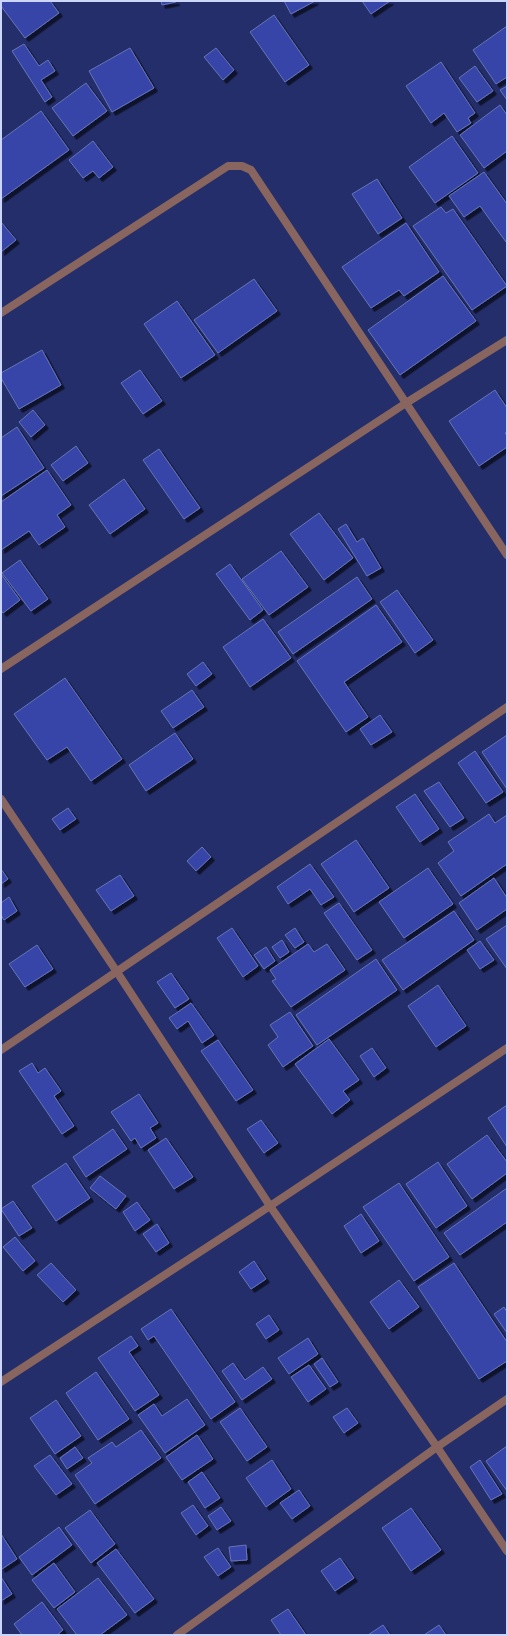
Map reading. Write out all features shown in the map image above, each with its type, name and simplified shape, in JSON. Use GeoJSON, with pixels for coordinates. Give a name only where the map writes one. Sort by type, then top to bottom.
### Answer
{"type":"FeatureCollection","features":[{"type":"Feature","properties":{"kind":"street"},"geometry":{"type":"LineString","coordinates":[[1,313],[228,166],[242,166],[251,170],[507,555]]}},
{"type":"Feature","properties":{"kind":"street"},"geometry":{"type":"LineString","coordinates":[[1,669],[406,403],[507,340]]}},
{"type":"Feature","properties":{"kind":"street"},"geometry":{"type":"LineString","coordinates":[[1,1050],[507,707]]}},
{"type":"Feature","properties":{"kind":"street"},"geometry":{"type":"LineString","coordinates":[[1,799],[117,972],[270,1206],[437,1447],[507,1552]]}},
{"type":"Feature","properties":{"kind":"street"},"geometry":{"type":"LineString","coordinates":[[1,1382],[270,1206],[507,1048]]}},
{"type":"Feature","properties":{"kind":"street"},"geometry":{"type":"LineString","coordinates":[[176,1635],[437,1447],[507,1399]]}},
{"type":"Feature","properties":{"kind":"building"},"geometry":{"type":"Polygon","coordinates":[[[50,1],[59,13],[25,38],[1,6],[1,2],[50,1]]]}},
{"type":"Feature","properties":{"kind":"building"},"geometry":{"type":"Polygon","coordinates":[[[161,1],[176,1],[176,2],[162,5],[161,1]]]}},
{"type":"Feature","properties":{"kind":"building"},"geometry":{"type":"Polygon","coordinates":[[[284,1],[315,1],[291,14],[284,1]]]}},
{"type":"Feature","properties":{"kind":"building"},"geometry":{"type":"Polygon","coordinates":[[[362,1],[390,1],[371,14],[362,1]]]}},
{"type":"Feature","properties":{"kind":"building"},"geometry":{"type":"Polygon","coordinates":[[[274,15],[309,65],[285,82],[250,32],[274,15]]]}},
{"type":"Feature","properties":{"kind":"building"},"geometry":{"type":"Polygon","coordinates":[[[507,26],[507,77],[496,84],[473,50],[507,26]]]}},
{"type":"Feature","properties":{"kind":"building"},"geometry":{"type":"Polygon","coordinates":[[[24,44],[39,66],[48,60],[55,71],[41,80],[52,97],[45,102],[12,51],[24,44]]]}},
{"type":"Feature","properties":{"kind":"building"},"geometry":{"type":"Polygon","coordinates":[[[130,48],[154,88],[112,112],[89,71],[130,48]]]}},
{"type":"Feature","properties":{"kind":"building"},"geometry":{"type":"Polygon","coordinates":[[[216,48],[234,70],[223,80],[204,57],[216,48]]]}},
{"type":"Feature","properties":{"kind":"building"},"geometry":{"type":"Polygon","coordinates":[[[441,62],[475,113],[468,118],[471,123],[457,132],[444,113],[431,123],[406,86],[441,62]]]}},
{"type":"Feature","properties":{"kind":"building"},"geometry":{"type":"Polygon","coordinates":[[[475,66],[493,91],[477,102],[459,78],[475,66]]]}},
{"type":"Feature","properties":{"kind":"building"},"geometry":{"type":"Polygon","coordinates":[[[86,83],[107,111],[73,136],[52,108],[86,83]]]}},
{"type":"Feature","properties":{"kind":"building"},"geometry":{"type":"Polygon","coordinates":[[[507,86],[507,100],[500,90],[507,86]]]}},
{"type":"Feature","properties":{"kind":"building"},"geometry":{"type":"Polygon","coordinates":[[[500,105],[507,115],[507,151],[484,168],[460,135],[500,105]]]}},
{"type":"Feature","properties":{"kind":"building"},"geometry":{"type":"Polygon","coordinates":[[[41,111],[69,150],[1,199],[1,140],[41,111]]]}},
{"type":"Feature","properties":{"kind":"building"},"geometry":{"type":"Polygon","coordinates":[[[452,136],[478,173],[435,203],[409,167],[452,136]]]}},
{"type":"Feature","properties":{"kind":"building"},"geometry":{"type":"Polygon","coordinates":[[[93,141],[113,167],[99,178],[93,171],[83,178],[69,160],[93,141]]]}},
{"type":"Feature","properties":{"kind":"building"},"geometry":{"type":"Polygon","coordinates":[[[484,172],[507,204],[506,242],[480,206],[464,217],[449,196],[484,172]]]}},
{"type":"Feature","properties":{"kind":"building"},"geometry":{"type":"Polygon","coordinates":[[[377,179],[402,218],[378,234],[352,194],[377,179]]]}},
{"type":"Feature","properties":{"kind":"building"},"geometry":{"type":"Polygon","coordinates":[[[441,207],[446,213],[453,209],[507,286],[472,310],[413,226],[441,207]]]}},
{"type":"Feature","properties":{"kind":"building"},"geometry":{"type":"Polygon","coordinates":[[[1,222],[16,240],[1,252],[1,222]]]}},
{"type":"Feature","properties":{"kind":"building"},"geometry":{"type":"Polygon","coordinates":[[[406,223],[439,272],[404,296],[399,290],[371,308],[342,267],[406,223]]]}},
{"type":"Feature","properties":{"kind":"building"},"geometry":{"type":"Polygon","coordinates":[[[443,276],[476,321],[400,375],[368,330],[443,276]]]}},
{"type":"Feature","properties":{"kind":"building"},"geometry":{"type":"Polygon","coordinates":[[[254,279],[277,311],[218,353],[194,320],[254,279]]]}},
{"type":"Feature","properties":{"kind":"building"},"geometry":{"type":"Polygon","coordinates":[[[177,301],[215,355],[181,378],[144,324],[177,301]]]}},
{"type":"Feature","properties":{"kind":"building"},"geometry":{"type":"Polygon","coordinates":[[[42,350],[61,385],[19,409],[1,378],[1,373],[42,350]]]}},
{"type":"Feature","properties":{"kind":"building"},"geometry":{"type":"Polygon","coordinates":[[[140,370],[162,401],[143,414],[121,383],[140,370]]]}},
{"type":"Feature","properties":{"kind":"building"},"geometry":{"type":"Polygon","coordinates":[[[495,390],[507,408],[507,432],[505,433],[507,436],[507,447],[479,466],[449,421],[495,390]]]}},
{"type":"Feature","properties":{"kind":"building"},"geometry":{"type":"Polygon","coordinates":[[[33,410],[45,425],[31,437],[19,422],[33,410]]]}},
{"type":"Feature","properties":{"kind":"building"},"geometry":{"type":"Polygon","coordinates":[[[17,427],[44,468],[1,496],[1,438],[17,427]]]}},
{"type":"Feature","properties":{"kind":"building"},"geometry":{"type":"Polygon","coordinates":[[[76,446],[88,463],[63,481],[51,465],[76,446]]]}},
{"type":"Feature","properties":{"kind":"building"},"geometry":{"type":"Polygon","coordinates":[[[159,449],[200,508],[184,519],[143,460],[159,449]]]}},
{"type":"Feature","properties":{"kind":"building"},"geometry":{"type":"Polygon","coordinates":[[[47,470],[71,505],[57,515],[65,527],[39,545],[29,531],[1,550],[1,502],[47,470]]]}},
{"type":"Feature","properties":{"kind":"building"},"geometry":{"type":"Polygon","coordinates":[[[124,479],[145,509],[110,534],[89,505],[124,479]]]}},
{"type":"Feature","properties":{"kind":"building"},"geometry":{"type":"Polygon","coordinates":[[[319,513],[353,558],[324,580],[290,534],[319,513]]]}},
{"type":"Feature","properties":{"kind":"building"},"geometry":{"type":"Polygon","coordinates":[[[346,524],[357,542],[363,538],[381,568],[367,576],[338,529],[346,524]]]}},
{"type":"Feature","properties":{"kind":"building"},"geometry":{"type":"Polygon","coordinates":[[[281,551],[308,587],[269,615],[242,579],[281,551]]]}},
{"type":"Feature","properties":{"kind":"building"},"geometry":{"type":"Polygon","coordinates":[[[20,560],[48,599],[31,611],[2,573],[20,560]]]}},
{"type":"Feature","properties":{"kind":"building"},"geometry":{"type":"Polygon","coordinates":[[[230,564],[263,610],[250,620],[216,574],[230,564]]]}},
{"type":"Feature","properties":{"kind":"building"},"geometry":{"type":"Polygon","coordinates":[[[1,574],[20,600],[3,613],[1,610],[1,574]]]}},
{"type":"Feature","properties":{"kind":"building"},"geometry":{"type":"Polygon","coordinates":[[[357,577],[372,599],[293,654],[278,632],[357,577]]]}},
{"type":"Feature","properties":{"kind":"building"},"geometry":{"type":"Polygon","coordinates":[[[397,590],[433,640],[415,653],[380,602],[397,590]]]}},
{"type":"Feature","properties":{"kind":"building"},"geometry":{"type":"Polygon","coordinates":[[[376,605],[402,642],[344,682],[368,717],[346,732],[297,661],[376,605]]]}},
{"type":"Feature","properties":{"kind":"building"},"geometry":{"type":"Polygon","coordinates":[[[263,619],[291,658],[250,687],[223,647],[263,619]]]}},
{"type":"Feature","properties":{"kind":"building"},"geometry":{"type":"Polygon","coordinates":[[[203,662],[212,674],[196,686],[187,674],[203,662]]]}},
{"type":"Feature","properties":{"kind":"building"},"geometry":{"type":"Polygon","coordinates":[[[65,678],[122,759],[91,781],[67,747],[47,760],[14,714],[65,678]]]}},
{"type":"Feature","properties":{"kind":"building"},"geometry":{"type":"Polygon","coordinates":[[[192,690],[204,707],[173,728],[161,711],[192,690]]]}},
{"type":"Feature","properties":{"kind":"building"},"geometry":{"type":"Polygon","coordinates":[[[380,715],[392,732],[371,745],[360,729],[380,715]]]}},
{"type":"Feature","properties":{"kind":"building"},"geometry":{"type":"Polygon","coordinates":[[[175,733],[193,759],[146,791],[129,765],[175,733]]]}},
{"type":"Feature","properties":{"kind":"building"},"geometry":{"type":"Polygon","coordinates":[[[507,735],[507,789],[482,752],[507,735]]]}},
{"type":"Feature","properties":{"kind":"building"},"geometry":{"type":"Polygon","coordinates":[[[475,751],[503,792],[486,803],[458,763],[475,751]]]}},
{"type":"Feature","properties":{"kind":"building"},"geometry":{"type":"Polygon","coordinates":[[[439,782],[464,818],[450,827],[424,791],[439,782]]]}},
{"type":"Feature","properties":{"kind":"building"},"geometry":{"type":"Polygon","coordinates":[[[415,794],[439,829],[420,842],[396,807],[415,794]]]}},
{"type":"Feature","properties":{"kind":"building"},"geometry":{"type":"Polygon","coordinates":[[[68,808],[76,819],[60,830],[52,819],[68,808]]]}},
{"type":"Feature","properties":{"kind":"building"},"geometry":{"type":"Polygon","coordinates":[[[489,814],[495,823],[507,815],[507,864],[461,896],[438,863],[454,851],[448,842],[489,814]]]}},
{"type":"Feature","properties":{"kind":"building"},"geometry":{"type":"Polygon","coordinates":[[[356,840],[389,888],[354,912],[321,864],[356,840]]]}},
{"type":"Feature","properties":{"kind":"building"},"geometry":{"type":"Polygon","coordinates":[[[202,847],[211,857],[196,871],[187,861],[202,847]]]}},
{"type":"Feature","properties":{"kind":"building"},"geometry":{"type":"Polygon","coordinates":[[[310,864],[334,897],[321,905],[310,889],[288,904],[277,887],[310,864]]]}},
{"type":"Feature","properties":{"kind":"building"},"geometry":{"type":"Polygon","coordinates":[[[428,868],[453,904],[404,938],[379,902],[428,868]]]}},
{"type":"Feature","properties":{"kind":"building"},"geometry":{"type":"Polygon","coordinates":[[[1,869],[8,879],[1,884],[1,869]]]}},
{"type":"Feature","properties":{"kind":"building"},"geometry":{"type":"Polygon","coordinates":[[[120,875],[134,896],[111,911],[96,890],[120,875]]]}},
{"type":"Feature","properties":{"kind":"building"},"geometry":{"type":"Polygon","coordinates":[[[494,878],[507,898],[507,909],[477,930],[459,903],[494,878]]]}},
{"type":"Feature","properties":{"kind":"building"},"geometry":{"type":"Polygon","coordinates":[[[9,897],[17,911],[4,920],[1,915],[1,903],[9,897]]]}},
{"type":"Feature","properties":{"kind":"building"},"geometry":{"type":"Polygon","coordinates":[[[339,903],[372,950],[357,960],[324,913],[339,903]]]}},
{"type":"Feature","properties":{"kind":"building"},"geometry":{"type":"Polygon","coordinates":[[[454,911],[474,940],[403,990],[382,960],[454,911]]]}},
{"type":"Feature","properties":{"kind":"building"},"geometry":{"type":"Polygon","coordinates":[[[507,925],[507,969],[486,939],[507,925]]]}},
{"type":"Feature","properties":{"kind":"building"},"geometry":{"type":"Polygon","coordinates":[[[232,928],[258,966],[243,977],[217,938],[232,928]]]}},
{"type":"Feature","properties":{"kind":"building"},"geometry":{"type":"Polygon","coordinates":[[[295,928],[304,942],[295,948],[285,935],[295,928]]]}},
{"type":"Feature","properties":{"kind":"building"},"geometry":{"type":"Polygon","coordinates":[[[282,940],[289,952],[280,958],[272,947],[282,940]]]}},
{"type":"Feature","properties":{"kind":"building"},"geometry":{"type":"Polygon","coordinates":[[[480,941],[494,960],[480,969],[467,950],[480,941]]]}},
{"type":"Feature","properties":{"kind":"building"},"geometry":{"type":"Polygon","coordinates":[[[308,944],[314,952],[327,944],[345,970],[291,1007],[272,981],[276,979],[270,970],[308,944]]]}},
{"type":"Feature","properties":{"kind":"building"},"geometry":{"type":"Polygon","coordinates":[[[37,945],[53,969],[25,987],[9,964],[37,945]]]}},
{"type":"Feature","properties":{"kind":"building"},"geometry":{"type":"Polygon","coordinates":[[[266,947],[275,961],[264,969],[254,955],[266,947]]]}},
{"type":"Feature","properties":{"kind":"building"},"geometry":{"type":"Polygon","coordinates":[[[376,959],[397,990],[317,1045],[296,1015],[376,959]]]}},
{"type":"Feature","properties":{"kind":"building"},"geometry":{"type":"Polygon","coordinates":[[[171,973],[189,999],[175,1008],[157,982],[171,973]]]}},
{"type":"Feature","properties":{"kind":"building"},"geometry":{"type":"Polygon","coordinates":[[[438,985],[466,1026],[436,1047],[408,1006],[438,985]]]}},
{"type":"Feature","properties":{"kind":"building"},"geometry":{"type":"Polygon","coordinates":[[[191,1003],[214,1035],[202,1043],[188,1021],[177,1029],[169,1018],[191,1003]]]}},
{"type":"Feature","properties":{"kind":"building"},"geometry":{"type":"Polygon","coordinates":[[[290,1012],[313,1046],[283,1067],[268,1045],[278,1037],[270,1025],[290,1012]]]}},
{"type":"Feature","properties":{"kind":"building"},"geometry":{"type":"Polygon","coordinates":[[[329,1039],[359,1080],[343,1091],[350,1100],[332,1114],[295,1064],[329,1039]]]}},
{"type":"Feature","properties":{"kind":"building"},"geometry":{"type":"Polygon","coordinates":[[[218,1040],[253,1090],[236,1101],[201,1051],[218,1040]]]}},
{"type":"Feature","properties":{"kind":"building"},"geometry":{"type":"Polygon","coordinates":[[[372,1048],[386,1068],[374,1077],[360,1056],[372,1048]]]}},
{"type":"Feature","properties":{"kind":"building"},"geometry":{"type":"Polygon","coordinates":[[[32,1063],[38,1073],[45,1068],[61,1091],[54,1096],[74,1126],[62,1134],[19,1071],[32,1063]]]}},
{"type":"Feature","properties":{"kind":"building"},"geometry":{"type":"Polygon","coordinates":[[[139,1094],[158,1123],[150,1128],[156,1138],[141,1148],[135,1138],[131,1141],[111,1112],[139,1094]]]}},
{"type":"Feature","properties":{"kind":"building"},"geometry":{"type":"Polygon","coordinates":[[[507,1105],[507,1147],[488,1118],[507,1105]]]}},
{"type":"Feature","properties":{"kind":"building"},"geometry":{"type":"Polygon","coordinates":[[[261,1120],[278,1143],[264,1153],[247,1129],[261,1120]]]}},
{"type":"Feature","properties":{"kind":"building"},"geometry":{"type":"Polygon","coordinates":[[[113,1129],[127,1149],[86,1177],[73,1157],[113,1129]]]}},
{"type":"Feature","properties":{"kind":"building"},"geometry":{"type":"Polygon","coordinates":[[[487,1135],[507,1162],[507,1173],[472,1199],[447,1164],[487,1135]]]}},
{"type":"Feature","properties":{"kind":"building"},"geometry":{"type":"Polygon","coordinates":[[[166,1138],[193,1177],[174,1189],[148,1150],[166,1138]]]}},
{"type":"Feature","properties":{"kind":"building"},"geometry":{"type":"Polygon","coordinates":[[[438,1162],[467,1206],[436,1228],[406,1184],[438,1162]]]}},
{"type":"Feature","properties":{"kind":"building"},"geometry":{"type":"Polygon","coordinates":[[[66,1163],[90,1198],[56,1221],[32,1186],[66,1163]]]}},
{"type":"Feature","properties":{"kind":"building"},"geometry":{"type":"Polygon","coordinates":[[[100,1176],[126,1196],[116,1209],[90,1188],[100,1176]]]}},
{"type":"Feature","properties":{"kind":"building"},"geometry":{"type":"Polygon","coordinates":[[[399,1183],[449,1257],[414,1281],[363,1207],[399,1183]]]}},
{"type":"Feature","properties":{"kind":"building"},"geometry":{"type":"Polygon","coordinates":[[[507,1188],[507,1222],[460,1255],[444,1233],[507,1188]]]}},
{"type":"Feature","properties":{"kind":"building"},"geometry":{"type":"Polygon","coordinates":[[[13,1201],[32,1228],[19,1236],[1,1209],[13,1201]]]}},
{"type":"Feature","properties":{"kind":"building"},"geometry":{"type":"Polygon","coordinates":[[[137,1202],[150,1220],[135,1231],[123,1212],[137,1202]]]}},
{"type":"Feature","properties":{"kind":"building"},"geometry":{"type":"Polygon","coordinates":[[[361,1214],[379,1241],[361,1253],[344,1226],[361,1214]]]}},
{"type":"Feature","properties":{"kind":"building"},"geometry":{"type":"Polygon","coordinates":[[[157,1224],[169,1243],[156,1252],[143,1234],[157,1224]]]}},
{"type":"Feature","properties":{"kind":"building"},"geometry":{"type":"Polygon","coordinates":[[[15,1237],[35,1261],[23,1271],[3,1247],[15,1237]]]}},
{"type":"Feature","properties":{"kind":"building"},"geometry":{"type":"Polygon","coordinates":[[[254,1261],[266,1279],[251,1289],[239,1272],[254,1261]]]}},
{"type":"Feature","properties":{"kind":"building"},"geometry":{"type":"Polygon","coordinates":[[[51,1263],[76,1290],[63,1302],[37,1275],[51,1263]]]}},
{"type":"Feature","properties":{"kind":"building"},"geometry":{"type":"Polygon","coordinates":[[[454,1263],[507,1342],[507,1361],[479,1379],[418,1287],[454,1263]]]}},
{"type":"Feature","properties":{"kind":"building"},"geometry":{"type":"Polygon","coordinates":[[[399,1280],[419,1307],[389,1329],[370,1302],[399,1280]]]}},
{"type":"Feature","properties":{"kind":"building"},"geometry":{"type":"Polygon","coordinates":[[[504,1307],[507,1312],[507,1333],[494,1314],[504,1307]]]}},
{"type":"Feature","properties":{"kind":"building"},"geometry":{"type":"Polygon","coordinates":[[[171,1309],[235,1402],[211,1419],[154,1336],[148,1340],[141,1329],[171,1309]]]}},
{"type":"Feature","properties":{"kind":"building"},"geometry":{"type":"Polygon","coordinates":[[[269,1315],[279,1330],[266,1339],[256,1324],[269,1315]]]}},
{"type":"Feature","properties":{"kind":"building"},"geometry":{"type":"Polygon","coordinates":[[[131,1336],[138,1346],[129,1352],[159,1395],[135,1411],[98,1358],[131,1336]]]}},
{"type":"Feature","properties":{"kind":"building"},"geometry":{"type":"Polygon","coordinates":[[[308,1338],[318,1354],[289,1374],[278,1358],[308,1338]]]}},
{"type":"Feature","properties":{"kind":"building"},"geometry":{"type":"Polygon","coordinates":[[[322,1358],[338,1382],[330,1387],[314,1364],[322,1358]]]}},
{"type":"Feature","properties":{"kind":"building"},"geometry":{"type":"Polygon","coordinates":[[[233,1363],[245,1380],[263,1367],[272,1379],[242,1400],[222,1371],[233,1363]]]}},
{"type":"Feature","properties":{"kind":"building"},"geometry":{"type":"Polygon","coordinates":[[[309,1365],[326,1389],[308,1402],[291,1377],[309,1365]]]}},
{"type":"Feature","properties":{"kind":"building"},"geometry":{"type":"Polygon","coordinates":[[[96,1372],[129,1419],[98,1440],[66,1393],[96,1372]]]}},
{"type":"Feature","properties":{"kind":"building"},"geometry":{"type":"Polygon","coordinates":[[[187,1399],[205,1425],[165,1453],[138,1415],[154,1404],[162,1416],[187,1399]]]}},
{"type":"Feature","properties":{"kind":"building"},"geometry":{"type":"Polygon","coordinates":[[[56,1400],[81,1436],[55,1454],[30,1418],[56,1400]]]}},
{"type":"Feature","properties":{"kind":"building"},"geometry":{"type":"Polygon","coordinates":[[[240,1408],[267,1447],[247,1461],[220,1422],[240,1408]]]}},
{"type":"Feature","properties":{"kind":"building"},"geometry":{"type":"Polygon","coordinates":[[[347,1408],[358,1423],[344,1433],[333,1417],[347,1408]]]}},
{"type":"Feature","properties":{"kind":"building"},"geometry":{"type":"Polygon","coordinates":[[[141,1430],[161,1458],[95,1504],[75,1475],[92,1463],[88,1458],[112,1442],[116,1447],[141,1430]]]}},
{"type":"Feature","properties":{"kind":"building"},"geometry":{"type":"Polygon","coordinates":[[[197,1435],[213,1459],[182,1480],[166,1457],[197,1435]]]}},
{"type":"Feature","properties":{"kind":"building"},"geometry":{"type":"Polygon","coordinates":[[[507,1446],[507,1491],[486,1461],[507,1446]]]}},
{"type":"Feature","properties":{"kind":"building"},"geometry":{"type":"Polygon","coordinates":[[[75,1447],[83,1458],[67,1469],[60,1458],[75,1447]]]}},
{"type":"Feature","properties":{"kind":"building"},"geometry":{"type":"Polygon","coordinates":[[[50,1455],[72,1484],[56,1495],[34,1466],[50,1455]]]}},
{"type":"Feature","properties":{"kind":"building"},"geometry":{"type":"Polygon","coordinates":[[[272,1460],[291,1489],[266,1507],[246,1478],[272,1460]]]}},
{"type":"Feature","properties":{"kind":"building"},"geometry":{"type":"Polygon","coordinates":[[[480,1460],[502,1494],[491,1500],[470,1467],[480,1460]]]}},
{"type":"Feature","properties":{"kind":"building"},"geometry":{"type":"Polygon","coordinates":[[[202,1472],[220,1498],[205,1508],[188,1482],[202,1472]]]}},
{"type":"Feature","properties":{"kind":"building"},"geometry":{"type":"Polygon","coordinates":[[[299,1490],[310,1506],[292,1519],[280,1503],[299,1490]]]}},
{"type":"Feature","properties":{"kind":"building"},"geometry":{"type":"Polygon","coordinates":[[[193,1505],[208,1526],[196,1535],[181,1513],[193,1505]]]}},
{"type":"Feature","properties":{"kind":"building"},"geometry":{"type":"Polygon","coordinates":[[[221,1507],[231,1521],[217,1530],[208,1516],[221,1507]]]}},
{"type":"Feature","properties":{"kind":"building"},"geometry":{"type":"Polygon","coordinates":[[[411,1508],[441,1550],[411,1571],[382,1528],[411,1508]]]}},
{"type":"Feature","properties":{"kind":"building"},"geometry":{"type":"Polygon","coordinates":[[[90,1510],[115,1544],[91,1563],[65,1528],[90,1510]]]}},
{"type":"Feature","properties":{"kind":"building"},"geometry":{"type":"Polygon","coordinates":[[[59,1527],[72,1545],[32,1575],[19,1557],[59,1527]]]}},
{"type":"Feature","properties":{"kind":"building"},"geometry":{"type":"Polygon","coordinates":[[[1,1534],[17,1559],[2,1569],[1,1568],[1,1534]]]}},
{"type":"Feature","properties":{"kind":"building"},"geometry":{"type":"Polygon","coordinates":[[[246,1545],[247,1560],[231,1561],[229,1547],[246,1545]]]}},
{"type":"Feature","properties":{"kind":"building"},"geometry":{"type":"Polygon","coordinates":[[[218,1548],[231,1567],[218,1576],[204,1557],[218,1548]]]}},
{"type":"Feature","properties":{"kind":"building"},"geometry":{"type":"Polygon","coordinates":[[[116,1549],[154,1599],[135,1613],[97,1563],[116,1549]]]}},
{"type":"Feature","properties":{"kind":"building"},"geometry":{"type":"Polygon","coordinates":[[[340,1558],[354,1578],[335,1591],[321,1571],[340,1558]]]}},
{"type":"Feature","properties":{"kind":"building"},"geometry":{"type":"Polygon","coordinates":[[[54,1563],[75,1592],[54,1608],[32,1580],[54,1563]]]}},
{"type":"Feature","properties":{"kind":"building"},"geometry":{"type":"Polygon","coordinates":[[[1,1577],[12,1594],[1,1601],[1,1577]]]}},
{"type":"Feature","properties":{"kind":"building"},"geometry":{"type":"Polygon","coordinates":[[[98,1578],[127,1615],[100,1635],[77,1635],[57,1609],[98,1578]]]}},
{"type":"Feature","properties":{"kind":"building"},"geometry":{"type":"Polygon","coordinates":[[[42,1602],[63,1630],[57,1635],[22,1635],[14,1624],[42,1602]]]}},
{"type":"Feature","properties":{"kind":"building"},"geometry":{"type":"Polygon","coordinates":[[[288,1609],[306,1635],[281,1635],[271,1620],[288,1609]]]}},
{"type":"Feature","properties":{"kind":"building"},"geometry":{"type":"Polygon","coordinates":[[[383,1625],[390,1635],[368,1635],[383,1625]]]}},
{"type":"Feature","properties":{"kind":"building"},"geometry":{"type":"Polygon","coordinates":[[[439,1625],[446,1635],[424,1635],[439,1625]]]}}]}
